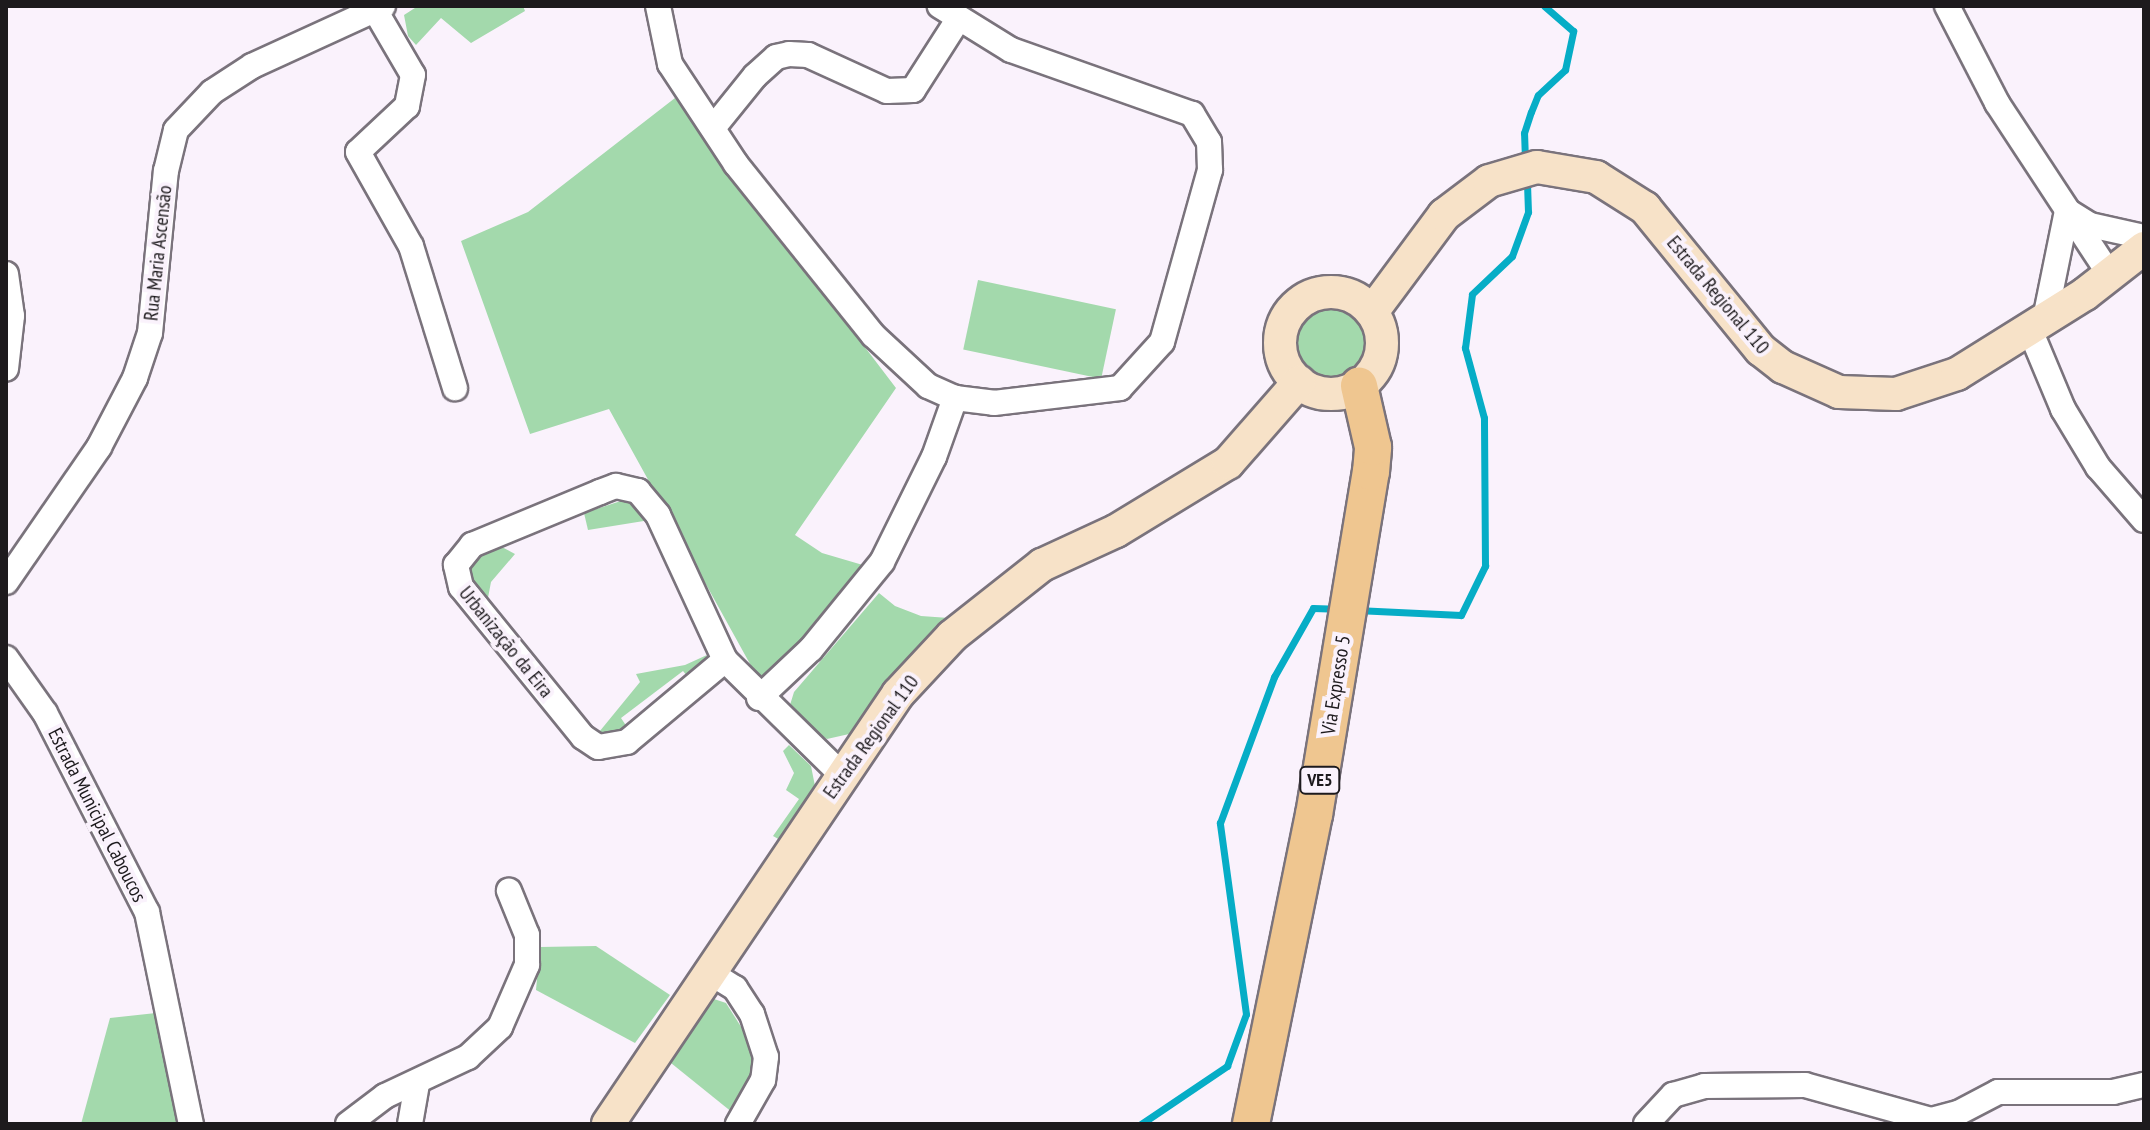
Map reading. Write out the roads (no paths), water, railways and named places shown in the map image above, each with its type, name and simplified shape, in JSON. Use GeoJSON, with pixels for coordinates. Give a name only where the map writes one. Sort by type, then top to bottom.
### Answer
{"type":"FeatureCollection","features":[{"type":"Feature","properties":{"kind":"main road","name":"Estrada Regional 110"},"geometry":{"type":"LineString","coordinates":[[1372,312],[1444,215],[1474,189],[1504,174],[1537,167],[1596,177],[1645,208],[1761,350],[1812,382],[1876,396],[1926,388],[2038,325],[2144,248]]}},
{"type":"Feature","properties":{"kind":"main road"},"geometry":{"type":"LineString","coordinates":[[1332,292],[1347,294],[1372,312],[1382,348],[1373,372],[1359,386],[1325,393],[1299,382],[1282,356],[1283,325],[1291,312],[1316,294],[1332,292]]}},
{"type":"Feature","properties":{"kind":"main road","name":"Estrada Regional 110"},"geometry":{"type":"LineString","coordinates":[[608,1124],[840,773],[898,694],[952,636],[1042,565],[1116,531],[1228,463],[1299,382]]}},
{"type":"Feature","properties":{"kind":"main road","name":"Via Expresso 5"},"geometry":{"type":"LineString","coordinates":[[1251,1124],[1314,815],[1371,472],[1373,447],[1359,386]]}},
{"type":"Feature","properties":{"kind":"street"},"geometry":{"type":"LineString","coordinates":[[658,6],[670,64],[713,128],[787,231],[873,335],[928,386],[955,398],[1039,401],[1120,388],[1162,342],[1210,170],[1209,142],[1192,114],[1011,50],[950,12],[913,90],[887,91],[808,55],[789,54],[776,57],[755,76],[713,128]]}},
{"type":"Feature","properties":{"kind":"street"},"geometry":{"type":"LineString","coordinates":[[1947,6],[1997,103],[2110,275]]}},
{"type":"Feature","properties":{"kind":"street"},"geometry":{"type":"LineString","coordinates":[[379,8],[413,75],[407,106],[358,152],[411,246],[455,388]]}},
{"type":"Feature","properties":{"kind":"street","name":"Rua Maria Ascensão"},"geometry":{"type":"LineString","coordinates":[[6,582],[99,447],[135,378],[151,325],[166,171],[176,130],[212,92],[252,66],[379,8]]}},
{"type":"Feature","properties":{"kind":"street"},"geometry":{"type":"LineString","coordinates":[[2067,211],[2090,225],[2144,237]]}},
{"type":"Feature","properties":{"kind":"street"},"geometry":{"type":"LineString","coordinates":[[2067,211],[2038,325],[2063,409],[2098,467],[2144,520]]}},
{"type":"Feature","properties":{"kind":"street"},"geometry":{"type":"LineString","coordinates":[[6,274],[12,316],[6,369]]}},
{"type":"Feature","properties":{"kind":"street"},"geometry":{"type":"LineString","coordinates":[[759,698],[811,649],[882,562],[934,457],[955,398]]}},
{"type":"Feature","properties":{"kind":"street","name":"Urbanização da Eira"},"geometry":{"type":"LineString","coordinates":[[725,660],[627,742],[598,747],[583,737],[461,587],[456,565],[472,545],[600,492],[616,486],[638,491],[658,515],[725,660],[759,698],[840,773]]}},
{"type":"Feature","properties":{"kind":"street","name":"Estrada Municipal Caboucos"},"geometry":{"type":"LineString","coordinates":[[6,658],[45,713],[147,912],[191,1124]]}},
{"type":"Feature","properties":{"kind":"street"},"geometry":{"type":"LineString","coordinates":[[348,1124],[385,1096],[417,1084],[490,1042],[511,1010],[527,965],[527,935],[509,891]]}},
{"type":"Feature","properties":{"kind":"street"},"geometry":{"type":"LineString","coordinates":[[709,972],[735,988],[752,1014],[766,1057],[763,1080],[738,1124]]}},
{"type":"Feature","properties":{"kind":"street"},"geometry":{"type":"LineString","coordinates":[[410,1124],[417,1084]]}},
{"type":"Feature","properties":{"kind":"street"},"geometry":{"type":"LineString","coordinates":[[1646,1124],[1673,1095],[1704,1086],[1805,1085],[1931,1120],[1958,1113],[1998,1092],[2113,1092],[2144,1085]]}},
{"type":"Feature","properties":{"kind":"waterway"},"geometry":{"type":"LineString","coordinates":[[1525,160],[1524,133],[1531,112],[1538,95],[1565,70],[1573,31],[1544,6]]}},
{"type":"Feature","properties":{"kind":"waterway"},"geometry":{"type":"LineString","coordinates":[[1356,610],[1461,615],[1485,566],[1484,418],[1465,348],[1472,294],[1512,256],[1528,212],[1527,181]]}},
{"type":"Feature","properties":{"kind":"waterway"},"geometry":{"type":"LineString","coordinates":[[1141,1124],[1227,1066],[1246,1014],[1220,823],[1274,677],[1313,608],[1336,609]]}}]}
